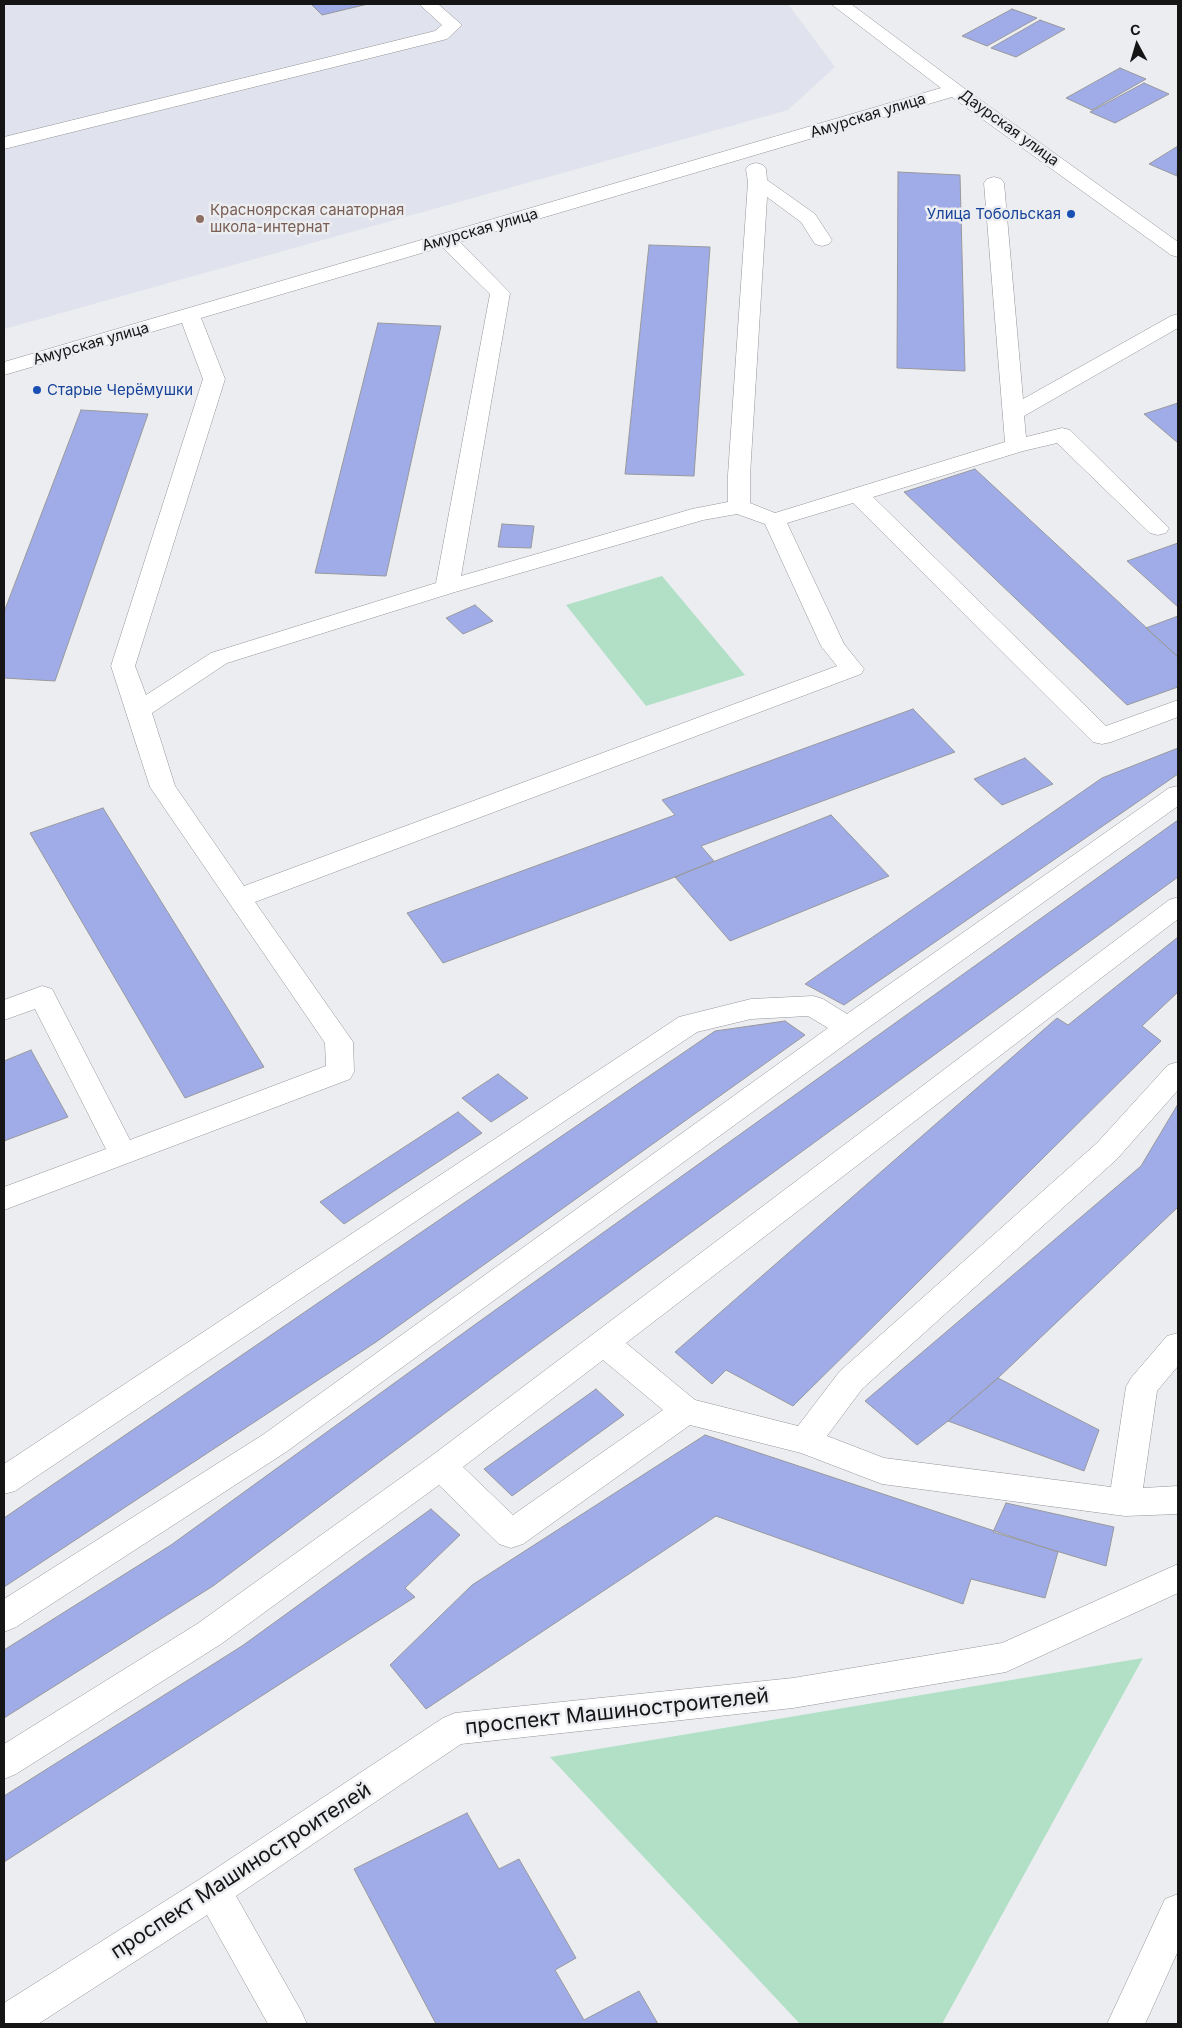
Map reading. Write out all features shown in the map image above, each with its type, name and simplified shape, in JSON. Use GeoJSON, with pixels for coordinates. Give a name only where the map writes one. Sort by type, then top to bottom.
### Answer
{"type":"FeatureCollection","features":[{"type":"Feature","properties":{"kind":"street"},"geometry":{"type":"LineString","coordinates":[[4,143],[442,35],[453,26],[428,4]]}},
{"type":"Feature","properties":{"kind":"street","name":"Даурская улица"},"geometry":{"type":"LineString","coordinates":[[840,4],[955,90],[1178,251]]}},
{"type":"Feature","properties":{"kind":"street","name":"Амурская улица"},"geometry":{"type":"LineString","coordinates":[[4,370],[955,90]]}},
{"type":"Feature","properties":{"kind":"street"},"geometry":{"type":"LineString","coordinates":[[739,507],[739,475],[758,182],[752,150]]}},
{"type":"Feature","properties":{"kind":"street"},"geometry":{"type":"LineString","coordinates":[[758,182],[808,218],[822,240]]}},
{"type":"Feature","properties":{"kind":"street"},"geometry":{"type":"LineString","coordinates":[[994,183],[1016,446]]}},
{"type":"Feature","properties":{"kind":"street"},"geometry":{"type":"LineString","coordinates":[[447,240],[500,292],[447,587]]}},
{"type":"Feature","properties":{"kind":"street"},"geometry":{"type":"LineString","coordinates":[[4,1199],[340,1072],[339,1042],[163,787],[123,666],[214,379],[190,316]]}},
{"type":"Feature","properties":{"kind":"street"},"geometry":{"type":"LineString","coordinates":[[1013,413],[1178,320]]}},
{"type":"Feature","properties":{"kind":"street"},"geometry":{"type":"LineString","coordinates":[[139,710],[219,658],[447,587],[700,514],[739,507],[774,520],[1016,446],[1062,435],[1158,528]]}},
{"type":"Feature","properties":{"kind":"street"},"geometry":{"type":"LineString","coordinates":[[858,495],[1102,736],[1178,708]]}},
{"type":"Feature","properties":{"kind":"street"},"geometry":{"type":"LineString","coordinates":[[238,898],[852,669],[833,646],[774,520]]}},
{"type":"Feature","properties":{"kind":"street"},"geometry":{"type":"LineString","coordinates":[[4,1617],[275,1443],[848,1028],[1178,794]]}},
{"type":"Feature","properties":{"kind":"street"},"geometry":{"type":"LineString","coordinates":[[4,1763],[209,1634],[441,1466],[1178,906]]}},
{"type":"Feature","properties":{"kind":"street"},"geometry":{"type":"LineString","coordinates":[[4,1010],[42,996],[123,1154]]}},
{"type":"Feature","properties":{"kind":"street"},"geometry":{"type":"LineString","coordinates":[[4,1481],[689,1024],[751,1009],[813,1006],[848,1028]]}},
{"type":"Feature","properties":{"kind":"street"},"geometry":{"type":"LineString","coordinates":[[805,1441],[851,1380],[1107,1152],[1178,1072]]}},
{"type":"Feature","properties":{"kind":"street"},"geometry":{"type":"LineString","coordinates":[[604,1343],[686,1411],[805,1441],[882,1471],[1125,1502],[1178,1500]]}},
{"type":"Feature","properties":{"kind":"street"},"geometry":{"type":"LineString","coordinates":[[1125,1502],[1142,1387],[1178,1344]]}},
{"type":"Feature","properties":{"kind":"street"},"geometry":{"type":"LineString","coordinates":[[441,1466],[511,1534],[686,1411]]}},
{"type":"Feature","properties":{"kind":"street","name":"проспект Машиностроителей"},"geometry":{"type":"LineString","coordinates":[[5,2024],[214,1891],[455,1729],[793,1692],[1006,1657],[1178,1578]]}},
{"type":"Feature","properties":{"kind":"street"},"geometry":{"type":"LineString","coordinates":[[214,1891],[288,2024]]}},
{"type":"Feature","properties":{"kind":"street"},"geometry":{"type":"LineString","coordinates":[[1126,2024],[1178,1911]]}},
{"type":"Feature","properties":{"kind":"shaded area","name":"Красноярская санаторная школа-интернат"},"geometry":{"type":"Polygon","coordinates":[[[4,4],[788,4],[835,67],[788,110],[4,329],[4,4]]]}},
{"type":"Feature","properties":{"kind":"green space"},"geometry":{"type":"Polygon","coordinates":[[[662,576],[745,675],[646,706],[566,605],[662,576]]]}},
{"type":"Feature","properties":{"kind":"green space"},"geometry":{"type":"Polygon","coordinates":[[[1143,1658],[942,2024],[800,2024],[550,1757],[1143,1658]]]}},
{"type":"Feature","properties":{"kind":"building"},"geometry":{"type":"Polygon","coordinates":[[[311,4],[368,4],[322,15],[311,4]]]}},
{"type":"Feature","properties":{"kind":"building"},"geometry":{"type":"Polygon","coordinates":[[[1012,9],[1037,18],[987,46],[962,36],[1012,9]]]}},
{"type":"Feature","properties":{"kind":"building"},"geometry":{"type":"Polygon","coordinates":[[[1040,20],[1065,29],[1016,57],[991,48],[1040,20]]]}},
{"type":"Feature","properties":{"kind":"building"},"geometry":{"type":"Polygon","coordinates":[[[1120,68],[1146,79],[1092,110],[1066,98],[1120,68]]]}},
{"type":"Feature","properties":{"kind":"building"},"geometry":{"type":"Polygon","coordinates":[[[1144,83],[1169,94],[1115,123],[1090,112],[1144,83]]]}},
{"type":"Feature","properties":{"kind":"building"},"geometry":{"type":"Polygon","coordinates":[[[1178,146],[1177,176],[1149,164],[1178,146]]]}},
{"type":"Feature","properties":{"kind":"building"},"geometry":{"type":"Polygon","coordinates":[[[898,172],[960,175],[965,371],[897,368],[898,172]]]}},
{"type":"Feature","properties":{"kind":"building"},"geometry":{"type":"Polygon","coordinates":[[[649,245],[710,247],[694,476],[625,474],[649,245]]]}},
{"type":"Feature","properties":{"kind":"building"},"geometry":{"type":"Polygon","coordinates":[[[378,323],[441,326],[386,576],[315,573],[378,323]]]}},
{"type":"Feature","properties":{"kind":"building"},"geometry":{"type":"Polygon","coordinates":[[[1178,403],[1178,443],[1144,414],[1178,403]]]}},
{"type":"Feature","properties":{"kind":"building"},"geometry":{"type":"Polygon","coordinates":[[[81,410],[148,414],[55,681],[4,678],[4,612],[81,410]]]}},
{"type":"Feature","properties":{"kind":"building"},"geometry":{"type":"Polygon","coordinates":[[[975,469],[1178,657],[1178,687],[1127,705],[904,492],[975,469]]]}},
{"type":"Feature","properties":{"kind":"building"},"geometry":{"type":"Polygon","coordinates":[[[502,524],[534,526],[531,548],[498,547],[502,524]]]}},
{"type":"Feature","properties":{"kind":"building"},"geometry":{"type":"Polygon","coordinates":[[[1178,543],[1178,607],[1127,561],[1178,543]]]}},
{"type":"Feature","properties":{"kind":"building"},"geometry":{"type":"Polygon","coordinates":[[[475,605],[493,621],[463,634],[446,618],[475,605]]]}},
{"type":"Feature","properties":{"kind":"building"},"geometry":{"type":"Polygon","coordinates":[[[1178,616],[1178,657],[1146,628],[1178,616]]]}},
{"type":"Feature","properties":{"kind":"building"},"geometry":{"type":"Polygon","coordinates":[[[913,709],[955,752],[701,846],[714,861],[675,877],[443,963],[407,913],[675,815],[662,800],[913,709]]]}},
{"type":"Feature","properties":{"kind":"building"},"geometry":{"type":"Polygon","coordinates":[[[1178,748],[1178,774],[844,1005],[805,984],[1102,778],[1178,748]]]}},
{"type":"Feature","properties":{"kind":"building"},"geometry":{"type":"Polygon","coordinates":[[[1025,758],[1053,784],[1002,805],[974,779],[1025,758]]]}},
{"type":"Feature","properties":{"kind":"building"},"geometry":{"type":"Polygon","coordinates":[[[103,808],[264,1067],[185,1098],[30,833],[103,808]]]}},
{"type":"Feature","properties":{"kind":"building"},"geometry":{"type":"Polygon","coordinates":[[[831,815],[889,876],[730,941],[675,877],[831,815]]]}},
{"type":"Feature","properties":{"kind":"building"},"geometry":{"type":"Polygon","coordinates":[[[1178,820],[1178,877],[515,1361],[213,1586],[4,1718],[4,1650],[171,1545],[1178,820]]]}},
{"type":"Feature","properties":{"kind":"building"},"geometry":{"type":"Polygon","coordinates":[[[1178,937],[1178,992],[1142,1026],[1161,1041],[793,1406],[726,1370],[712,1384],[675,1352],[1057,1018],[1068,1025],[1178,937]]]}},
{"type":"Feature","properties":{"kind":"building"},"geometry":{"type":"Polygon","coordinates":[[[785,1021],[805,1035],[376,1342],[4,1587],[4,1518],[715,1031],[785,1021]]]}},
{"type":"Feature","properties":{"kind":"building"},"geometry":{"type":"Polygon","coordinates":[[[31,1050],[68,1117],[4,1141],[4,1061],[31,1050]]]}},
{"type":"Feature","properties":{"kind":"building"},"geometry":{"type":"Polygon","coordinates":[[[498,1074],[528,1098],[491,1122],[462,1098],[498,1074]]]}},
{"type":"Feature","properties":{"kind":"building"},"geometry":{"type":"Polygon","coordinates":[[[1178,1104],[1178,1207],[998,1378],[917,1445],[865,1401],[1141,1166],[1178,1104]]]}},
{"type":"Feature","properties":{"kind":"building"},"geometry":{"type":"Polygon","coordinates":[[[458,1112],[482,1133],[344,1224],[320,1202],[458,1112]]]}},
{"type":"Feature","properties":{"kind":"building"},"geometry":{"type":"Polygon","coordinates":[[[998,1378],[1099,1430],[1084,1471],[948,1421],[998,1378]]]}},
{"type":"Feature","properties":{"kind":"building"},"geometry":{"type":"Polygon","coordinates":[[[596,1389],[624,1415],[512,1496],[484,1469],[596,1389]]]}},
{"type":"Feature","properties":{"kind":"building"},"geometry":{"type":"Polygon","coordinates":[[[705,1435],[1058,1552],[1045,1598],[971,1579],[963,1604],[716,1516],[426,1709],[390,1665],[472,1585],[705,1435]]]}},
{"type":"Feature","properties":{"kind":"building"},"geometry":{"type":"Polygon","coordinates":[[[1006,1503],[1114,1527],[1106,1566],[993,1532],[1006,1503]]]}},
{"type":"Feature","properties":{"kind":"building"},"geometry":{"type":"Polygon","coordinates":[[[431,1509],[460,1535],[405,1588],[415,1597],[4,1862],[4,1796],[242,1646],[431,1509]]]}},
{"type":"Feature","properties":{"kind":"building"},"geometry":{"type":"Polygon","coordinates":[[[467,1813],[499,1869],[519,1859],[576,1958],[555,1970],[584,2020],[639,1991],[658,2024],[436,2024],[354,1869],[467,1813]]]}},
{"type":"Feature","properties":{"kind":"place","name":"Улица Тобольская"},"geometry":{"type":"Point","coordinates":[1071,214]}},
{"type":"Feature","properties":{"kind":"place","name":"Красноярская санаторная школа-интернат"},"geometry":{"type":"Point","coordinates":[200,219]}},
{"type":"Feature","properties":{"kind":"place","name":"Старые Черёмушки"},"geometry":{"type":"Point","coordinates":[37,390]}}]}
